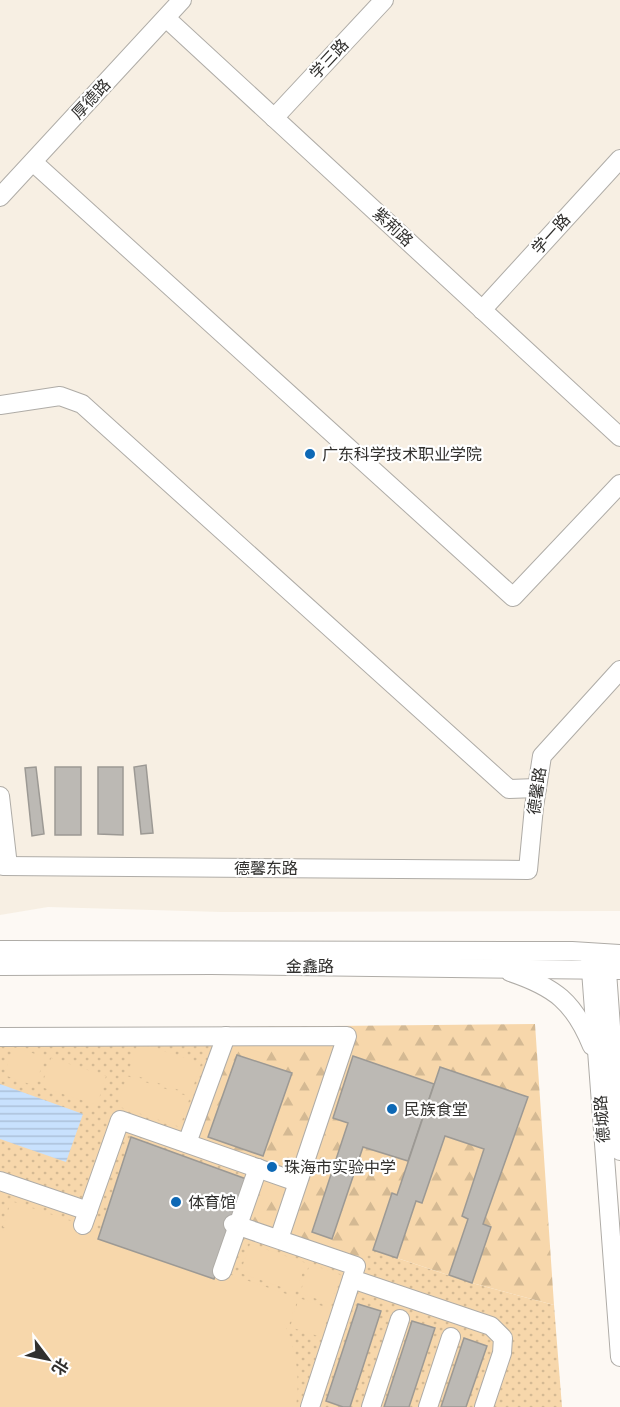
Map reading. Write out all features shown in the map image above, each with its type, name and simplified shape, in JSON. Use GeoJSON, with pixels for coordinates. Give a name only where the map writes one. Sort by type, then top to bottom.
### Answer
{"type":"FeatureCollection","features":[{"type":"Feature","properties":{"kind":"street","name":"厚德路"},"geometry":{"type":"LineString","coordinates":[[0,197],[182,0]]}},
{"type":"Feature","properties":{"kind":"street","name":"学三路"},"geometry":{"type":"LineString","coordinates":[[273,118],[384,0]]}},
{"type":"Feature","properties":{"kind":"street","name":"紫荊路"},"geometry":{"type":"LineString","coordinates":[[166,18],[620,437]]}},
{"type":"Feature","properties":{"kind":"street","name":"学一路"},"geometry":{"type":"LineString","coordinates":[[482,310],[620,159]]}},
{"type":"Feature","properties":{"kind":"street"},"geometry":{"type":"LineString","coordinates":[[33,162],[513,597],[620,484]]}},
{"type":"Feature","properties":{"kind":"street"},"geometry":{"type":"LineString","coordinates":[[0,405],[60,396],[82,404],[509,789],[537,788]]}},
{"type":"Feature","properties":{"kind":"street","name":"德馨路"},"geometry":{"type":"LineString","coordinates":[[528,870],[542,756],[620,670]]}},
{"type":"Feature","properties":{"kind":"street","name":"德馨东路"},"geometry":{"type":"LineString","coordinates":[[0,796],[6,866],[528,870]]}},
{"type":"Feature","properties":{"kind":"street","name":"金鑫路"},"geometry":{"type":"LineString","coordinates":[[0,950],[606,961]]}},
{"type":"Feature","properties":{"kind":"street","name":"金鑫路"},"geometry":{"type":"LineString","coordinates":[[0,966],[496,967],[606,961]]}},
{"type":"Feature","properties":{"kind":"street","name":"德城路"},"geometry":{"type":"LineString","coordinates":[[606,961],[598,1059],[620,1357]]}},
{"type":"Feature","properties":{"kind":"street","name":"德城路"},"geometry":{"type":"LineString","coordinates":[[606,961],[620,1151]]}},
{"type":"Feature","properties":{"kind":"street"},"geometry":{"type":"LineString","coordinates":[[496,967],[532,979],[562,996],[584,1026],[598,1059]]}},
{"type":"Feature","properties":{"kind":"street"},"geometry":{"type":"LineString","coordinates":[[187,1143],[226,1036]]}},
{"type":"Feature","properties":{"kind":"street"},"geometry":{"type":"LineString","coordinates":[[0,1037],[346,1036],[279,1239]]}},
{"type":"Feature","properties":{"kind":"street"},"geometry":{"type":"LineString","coordinates":[[614,1073],[620,1049]]}},
{"type":"Feature","properties":{"kind":"street"},"geometry":{"type":"LineString","coordinates":[[0,1181],[86,1218],[120,1120],[297,1182]]}},
{"type":"Feature","properties":{"kind":"street"},"geometry":{"type":"LineString","coordinates":[[222,1271],[236,1225],[258,1168]]}},
{"type":"Feature","properties":{"kind":"street"},"geometry":{"type":"LineString","coordinates":[[236,1225],[356,1266],[310,1407]]}},
{"type":"Feature","properties":{"kind":"street"},"geometry":{"type":"LineString","coordinates":[[352,1279],[491,1326],[502,1338],[502,1353],[484,1407]]}},
{"type":"Feature","properties":{"kind":"street"},"geometry":{"type":"LineString","coordinates":[[371,1407],[400,1319]]}},
{"type":"Feature","properties":{"kind":"street"},"geometry":{"type":"LineString","coordinates":[[428,1407],[451,1337]]}},
{"type":"Feature","properties":{"kind":"shaded area","name":"广东科学技术职业学院"},"geometry":{"type":"Polygon","coordinates":[[[0,0],[620,0],[620,911],[221,912],[48,907],[0,915],[0,0]]]}},
{"type":"Feature","properties":{"kind":"green space"},"geometry":{"type":"Polygon","coordinates":[[[535,1024],[554,1305],[472,1283],[373,1250],[356,1266],[238,1226],[258,1168],[187,1143],[229,1027],[535,1024]]]}},
{"type":"Feature","properties":{"kind":"green space","name":"珠海市实验中学"},"geometry":{"type":"Polygon","coordinates":[[[229,1027],[187,1143],[258,1168],[373,1250],[472,1283],[554,1305],[562,1407],[0,1407],[0,1028],[229,1027]]]}},
{"type":"Feature","properties":{"kind":"green space"},"geometry":{"type":"Polygon","coordinates":[[[138,1043],[201,1063],[191,1094],[128,1073],[138,1043]]]}},
{"type":"Feature","properties":{"kind":"green space"},"geometry":{"type":"Polygon","coordinates":[[[13,1047],[45,1057],[35,1086],[4,1075],[13,1047]]]}},
{"type":"Feature","properties":{"kind":"green space"},"geometry":{"type":"Polygon","coordinates":[[[51,1058],[106,1076],[97,1105],[41,1087],[51,1058]]]}},
{"type":"Feature","properties":{"kind":"green space"},"geometry":{"type":"Polygon","coordinates":[[[127,1076],[190,1097],[180,1127],[117,1106],[127,1076]]]}},
{"type":"Feature","properties":{"kind":"green space"},"geometry":{"type":"Polygon","coordinates":[[[11,1201],[101,1231],[98,1239],[213,1279],[217,1270],[298,1298],[289,1324],[284,1323],[296,1364],[298,1385],[296,1407],[0,1407],[0,1232],[7,1228],[3,1227],[11,1201]]]}},
{"type":"Feature","properties":{"kind":"green space"},"geometry":{"type":"Polygon","coordinates":[[[250,1244],[306,1263],[296,1292],[240,1273],[250,1244]]]}},
{"type":"Feature","properties":{"kind":"green space"},"geometry":{"type":"Polygon","coordinates":[[[310,1264],[341,1275],[331,1304],[300,1293],[310,1264]]]}},
{"type":"Feature","properties":{"kind":"green space"},"geometry":{"type":"Polygon","coordinates":[[[299,1298],[331,1309],[321,1337],[290,1327],[299,1298]]]}},
{"type":"Feature","properties":{"kind":"water"},"geometry":{"type":"Polygon","coordinates":[[[0,1084],[83,1114],[66,1162],[0,1139],[0,1084]]]}},
{"type":"Feature","properties":{"kind":"building"},"geometry":{"type":"Polygon","coordinates":[[[146,765],[153,833],[141,834],[134,767],[146,765]]]}},
{"type":"Feature","properties":{"kind":"building"},"geometry":{"type":"Polygon","coordinates":[[[36,767],[44,834],[32,836],[25,768],[36,767]]]}},
{"type":"Feature","properties":{"kind":"building"},"geometry":{"type":"Polygon","coordinates":[[[55,767],[81,767],[81,835],[55,835],[55,767]]]}},
{"type":"Feature","properties":{"kind":"building"},"geometry":{"type":"Polygon","coordinates":[[[98,767],[123,767],[123,835],[98,834],[98,767]]]}},
{"type":"Feature","properties":{"kind":"building"},"geometry":{"type":"Polygon","coordinates":[[[237,1055],[292,1073],[263,1156],[208,1137],[237,1055]]]}},
{"type":"Feature","properties":{"kind":"building"},"geometry":{"type":"Polygon","coordinates":[[[353,1056],[434,1084],[408,1161],[363,1147],[332,1239],[312,1232],[348,1123],[333,1118],[353,1056]]]}},
{"type":"Feature","properties":{"kind":"building"},"geometry":{"type":"Polygon","coordinates":[[[440,1067],[528,1097],[483,1224],[491,1227],[472,1283],[449,1275],[468,1219],[462,1216],[484,1149],[445,1136],[422,1203],[416,1201],[397,1258],[373,1250],[392,1193],[397,1195],[440,1067]]]}},
{"type":"Feature","properties":{"kind":"building","name":"体育馆"},"geometry":{"type":"Polygon","coordinates":[[[131,1137],[249,1180],[214,1279],[98,1239],[131,1137]]]}},
{"type":"Feature","properties":{"kind":"building"},"geometry":{"type":"Polygon","coordinates":[[[358,1304],[381,1311],[350,1407],[343,1407],[326,1401],[358,1304]]]}},
{"type":"Feature","properties":{"kind":"building"},"geometry":{"type":"Polygon","coordinates":[[[412,1321],[435,1328],[409,1407],[384,1407],[412,1321]]]}},
{"type":"Feature","properties":{"kind":"building"},"geometry":{"type":"Polygon","coordinates":[[[464,1338],[487,1346],[466,1407],[441,1407],[464,1338]]]}},
{"type":"Feature","properties":{"kind":"place","name":"广东科学技术职业学院"},"geometry":{"type":"Point","coordinates":[310,454]}},
{"type":"Feature","properties":{"kind":"place","name":"民族食堂"},"geometry":{"type":"Point","coordinates":[392,1109]}},
{"type":"Feature","properties":{"kind":"place","name":"珠海市实验中学"},"geometry":{"type":"Point","coordinates":[272,1167]}},
{"type":"Feature","properties":{"kind":"place","name":"体育馆"},"geometry":{"type":"Point","coordinates":[176,1202]}}]}
